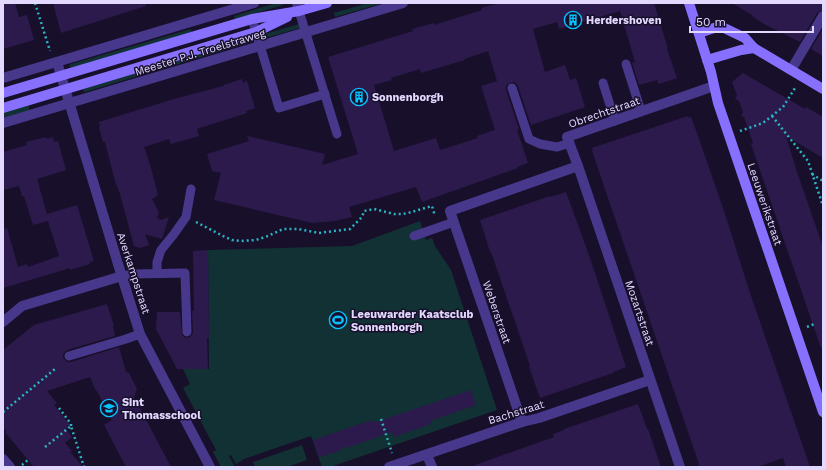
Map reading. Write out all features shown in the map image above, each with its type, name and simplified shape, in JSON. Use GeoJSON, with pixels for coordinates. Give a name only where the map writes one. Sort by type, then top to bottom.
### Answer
{"type":"FeatureCollection","features":[{"type":"Feature","properties":{"kind":"main road","name":"Meester P.J. Troelstraweg"},"geometry":{"type":"LineString","coordinates":[[3,93],[298,7],[327,3]]}},
{"type":"Feature","properties":{"kind":"main road","name":"Leeuwerikstraat"},"geometry":{"type":"LineString","coordinates":[[689,3],[707,60],[718,103],[823,412]]}},
{"type":"Feature","properties":{"kind":"main road","name":"Meester P.J. Troelstraweg"},"geometry":{"type":"LineString","coordinates":[[3,108],[256,32],[298,7]]}},
{"type":"Feature","properties":{"kind":"main road"},"geometry":{"type":"LineString","coordinates":[[699,33],[720,26],[745,38],[754,48],[823,89]]}},
{"type":"Feature","properties":{"kind":"main road"},"geometry":{"type":"LineString","coordinates":[[707,60],[741,50],[754,48]]}},
{"type":"Feature","properties":{"kind":"street"},"geometry":{"type":"LineString","coordinates":[[3,78],[254,3]]}},
{"type":"Feature","properties":{"kind":"street","name":"Meester P.J. Troelstraweg"},"geometry":{"type":"LineString","coordinates":[[3,123],[403,3]]}},
{"type":"Feature","properties":{"kind":"street"},"geometry":{"type":"LineString","coordinates":[[791,70],[823,16]]}},
{"type":"Feature","properties":{"kind":"street"},"geometry":{"type":"LineString","coordinates":[[55,63],[61,75]]}},
{"type":"Feature","properties":{"kind":"street","name":"Averkampstraat"},"geometry":{"type":"LineString","coordinates":[[61,75],[140,334],[210,467]]}},
{"type":"Feature","properties":{"kind":"street","name":"Obrechtstraat"},"geometry":{"type":"LineString","coordinates":[[578,166],[567,137],[714,86]]}},
{"type":"Feature","properties":{"kind":"street","name":"Weberstraat"},"geometry":{"type":"LineString","coordinates":[[522,422],[450,211],[578,166]]}},
{"type":"Feature","properties":{"kind":"street","name":"Mozartstraat"},"geometry":{"type":"LineString","coordinates":[[578,166],[680,467]]}},
{"type":"Feature","properties":{"kind":"street"},"geometry":{"type":"LineString","coordinates":[[5,317],[22,306],[122,276]]}},
{"type":"Feature","properties":{"kind":"street","name":"Bachstraat"},"geometry":{"type":"LineString","coordinates":[[389,467],[650,380]]}},
{"type":"Feature","properties":{"kind":"street"},"geometry":{"type":"LineString","coordinates":[[427,455],[432,467]]}},
{"type":"Feature","properties":{"kind":"street"},"geometry":{"type":"LineString","coordinates":[[3,459],[10,467]]}},
{"type":"Feature","properties":{"kind":"lane"},"geometry":{"type":"LineString","coordinates":[[298,7],[337,134]]}},
{"type":"Feature","properties":{"kind":"lane"},"geometry":{"type":"LineString","coordinates":[[252,20],[279,108],[325,94]]}},
{"type":"Feature","properties":{"kind":"lane"},"geometry":{"type":"LineString","coordinates":[[626,64],[641,112]]}},
{"type":"Feature","properties":{"kind":"lane"},"geometry":{"type":"LineString","coordinates":[[603,83],[614,120]]}},
{"type":"Feature","properties":{"kind":"lane"},"geometry":{"type":"LineString","coordinates":[[512,88],[530,139],[540,144],[556,147],[570,143]]}},
{"type":"Feature","properties":{"kind":"lane"},"geometry":{"type":"LineString","coordinates":[[157,273],[157,262],[161,250],[186,217],[191,189]]}},
{"type":"Feature","properties":{"kind":"lane"},"geometry":{"type":"LineString","coordinates":[[414,236],[454,222]]}},
{"type":"Feature","properties":{"kind":"lane"},"geometry":{"type":"LineString","coordinates":[[122,276],[135,274],[185,273],[187,332]]}},
{"type":"Feature","properties":{"kind":"lane"},"geometry":{"type":"LineString","coordinates":[[69,356],[140,334]]}},
{"type":"Feature","properties":{"kind":"path"},"geometry":{"type":"LineString","coordinates":[[35,3],[55,63]]}},
{"type":"Feature","properties":{"kind":"path"},"geometry":{"type":"LineString","coordinates":[[742,130],[763,124],[783,107],[794,89]]}},
{"type":"Feature","properties":{"kind":"path"},"geometry":{"type":"LineString","coordinates":[[772,116],[808,161],[823,206]]}},
{"type":"Feature","properties":{"kind":"path"},"geometry":{"type":"LineString","coordinates":[[812,174],[823,181]]}},
{"type":"Feature","properties":{"kind":"path"},"geometry":{"type":"LineString","coordinates":[[186,217],[232,240],[249,241],[268,236],[283,229],[298,229],[319,233],[350,229],[362,217],[364,211],[374,209],[394,214],[402,214],[424,209]]}},
{"type":"Feature","properties":{"kind":"path"},"geometry":{"type":"LineString","coordinates":[[3,412],[55,369]]}},
{"type":"Feature","properties":{"kind":"path"},"geometry":{"type":"LineString","coordinates":[[59,408],[71,424],[84,467]]}},
{"type":"Feature","properties":{"kind":"path"},"geometry":{"type":"LineString","coordinates":[[381,419],[390,446]]}},
{"type":"Feature","properties":{"kind":"path"},"geometry":{"type":"LineString","coordinates":[[45,447],[71,426]]}},
{"type":"Feature","properties":{"kind":"path"},"geometry":{"type":"LineString","coordinates":[[20,467],[28,460]]}},
{"type":"Feature","properties":{"kind":"green space"},"geometry":{"type":"Polygon","coordinates":[[[276,3],[285,3],[283,5],[235,19],[234,16],[276,3]]]}},
{"type":"Feature","properties":{"kind":"green space"},"geometry":{"type":"Polygon","coordinates":[[[368,3],[383,3],[335,17],[334,13],[368,3]]]}},
{"type":"Feature","properties":{"kind":"green space"},"geometry":{"type":"Polygon","coordinates":[[[299,24],[300,28],[265,38],[265,34],[299,24]]]}},
{"type":"Feature","properties":{"kind":"green space"},"geometry":{"type":"Polygon","coordinates":[[[191,29],[192,32],[71,68],[69,66],[71,64],[191,29]]]}},
{"type":"Feature","properties":{"kind":"green space"},"geometry":{"type":"Polygon","coordinates":[[[251,38],[252,42],[85,92],[83,89],[251,38]]]}},
{"type":"Feature","properties":{"kind":"green space"},"geometry":{"type":"Polygon","coordinates":[[[29,105],[29,110],[3,118],[3,112],[29,105]]]}},
{"type":"Feature","properties":{"kind":"green space","name":"Leeuwarder Kaatsclub Sonnenborgh"},"geometry":{"type":"Polygon","coordinates":[[[420,221],[426,240],[432,238],[435,246],[451,270],[497,410],[330,467],[322,467],[311,436],[244,459],[236,464],[231,455],[229,456],[235,467],[221,467],[213,452],[216,450],[183,388],[190,384],[183,369],[209,369],[208,250],[352,246],[420,221]]]}},
{"type":"Feature","properties":{"kind":"green space"},"geometry":{"type":"Polygon","coordinates":[[[302,445],[307,460],[287,467],[255,467],[253,462],[302,445]]]}},
{"type":"Feature","properties":{"kind":"building"},"geometry":{"type":"Polygon","coordinates":[[[3,3],[15,3],[19,17],[27,15],[34,40],[3,49],[3,3]]]}},
{"type":"Feature","properties":{"kind":"building"},"geometry":{"type":"Polygon","coordinates":[[[53,3],[146,3],[146,6],[61,33],[53,3]]]}},
{"type":"Feature","properties":{"kind":"building"},"geometry":{"type":"Polygon","coordinates":[[[499,3],[654,3],[677,78],[659,84],[657,80],[639,85],[632,63],[635,62],[620,11],[559,29],[557,22],[533,29],[545,72],[565,65],[570,80],[576,78],[585,107],[531,125],[518,86],[513,82],[508,84],[506,86],[506,90],[528,163],[517,167],[518,168],[422,202],[416,187],[349,207],[352,217],[335,221],[312,223],[214,200],[221,173],[212,171],[207,154],[249,141],[247,136],[325,154],[322,165],[358,154],[328,57],[413,31],[412,29],[434,23],[434,25],[482,10],[482,8],[499,3]],[[488,51],[464,59],[465,60],[421,73],[420,69],[374,85],[394,151],[436,138],[440,150],[478,138],[477,136],[495,130],[481,86],[497,81],[488,51]]]}},
{"type":"Feature","properties":{"kind":"building"},"geometry":{"type":"Polygon","coordinates":[[[732,3],[823,3],[823,10],[817,13],[800,42],[764,24],[732,3]]]}},
{"type":"Feature","properties":{"kind":"building"},"geometry":{"type":"Polygon","coordinates":[[[823,29],[823,56],[811,49],[823,29]]]}},
{"type":"Feature","properties":{"kind":"building"},"geometry":{"type":"Polygon","coordinates":[[[743,73],[805,109],[806,107],[823,117],[823,158],[786,136],[823,247],[823,347],[821,348],[751,144],[753,143],[744,117],[741,116],[743,112],[739,101],[735,99],[737,95],[732,82],[743,73]]]}},
{"type":"Feature","properties":{"kind":"building"},"geometry":{"type":"Polygon","coordinates":[[[242,79],[243,83],[247,81],[255,108],[246,111],[247,113],[197,129],[199,136],[171,144],[169,139],[144,147],[158,195],[152,199],[159,212],[157,218],[161,220],[169,217],[162,239],[145,234],[149,245],[140,248],[134,246],[105,142],[103,142],[101,135],[99,122],[223,86],[242,79]]]}},
{"type":"Feature","properties":{"kind":"building"},"geometry":{"type":"Polygon","coordinates":[[[688,116],[689,118],[691,117],[697,133],[810,467],[786,467],[783,458],[757,467],[700,467],[592,151],[592,148],[688,116]]]}},
{"type":"Feature","properties":{"kind":"building"},"geometry":{"type":"Polygon","coordinates":[[[46,137],[47,139],[53,137],[54,142],[58,141],[66,170],[37,179],[47,214],[77,205],[94,261],[90,262],[90,264],[70,270],[69,268],[3,288],[3,229],[7,228],[18,267],[27,264],[28,267],[59,256],[48,221],[33,225],[24,196],[22,196],[19,186],[3,190],[3,152],[27,145],[26,142],[46,137]]]}},
{"type":"Feature","properties":{"kind":"building"},"geometry":{"type":"Polygon","coordinates":[[[566,192],[590,258],[626,367],[613,373],[540,398],[480,220],[566,192]]]}},
{"type":"Feature","properties":{"kind":"building"},"geometry":{"type":"Polygon","coordinates":[[[208,250],[208,369],[177,369],[156,329],[157,312],[180,312],[182,335],[187,338],[192,335],[192,311],[194,311],[193,251],[208,250]]]}},
{"type":"Feature","properties":{"kind":"building"},"geometry":{"type":"Polygon","coordinates":[[[107,304],[114,326],[115,336],[67,350],[63,354],[63,358],[67,362],[71,362],[119,347],[126,372],[129,373],[137,389],[134,397],[171,467],[126,467],[104,425],[112,420],[90,377],[47,391],[57,403],[54,405],[70,425],[66,429],[72,437],[65,443],[72,451],[70,452],[83,467],[34,467],[5,432],[6,431],[3,427],[3,350],[34,325],[107,304]]]}},
{"type":"Feature","properties":{"kind":"building"},"geometry":{"type":"Polygon","coordinates":[[[471,390],[476,405],[430,421],[431,424],[394,437],[392,432],[349,447],[341,448],[342,450],[319,457],[313,440],[372,420],[373,423],[471,390]]]}},
{"type":"Feature","properties":{"kind":"building"},"geometry":{"type":"Polygon","coordinates":[[[638,404],[661,467],[475,467],[475,465],[554,437],[553,434],[564,429],[638,404]]]}},
{"type":"Feature","properties":{"kind":"place","name":"Herdershoven"},"geometry":{"type":"Point","coordinates":[573,20]}},
{"type":"Feature","properties":{"kind":"place","name":"Sonnenborgh"},"geometry":{"type":"Point","coordinates":[359,97]}},
{"type":"Feature","properties":{"kind":"place","name":"Leeuwarder Kaatsclub Sonnenborgh"},"geometry":{"type":"Point","coordinates":[338,320]}},
{"type":"Feature","properties":{"kind":"place","name":"Sint Thomasschool"},"geometry":{"type":"Point","coordinates":[109,408]}}]}
